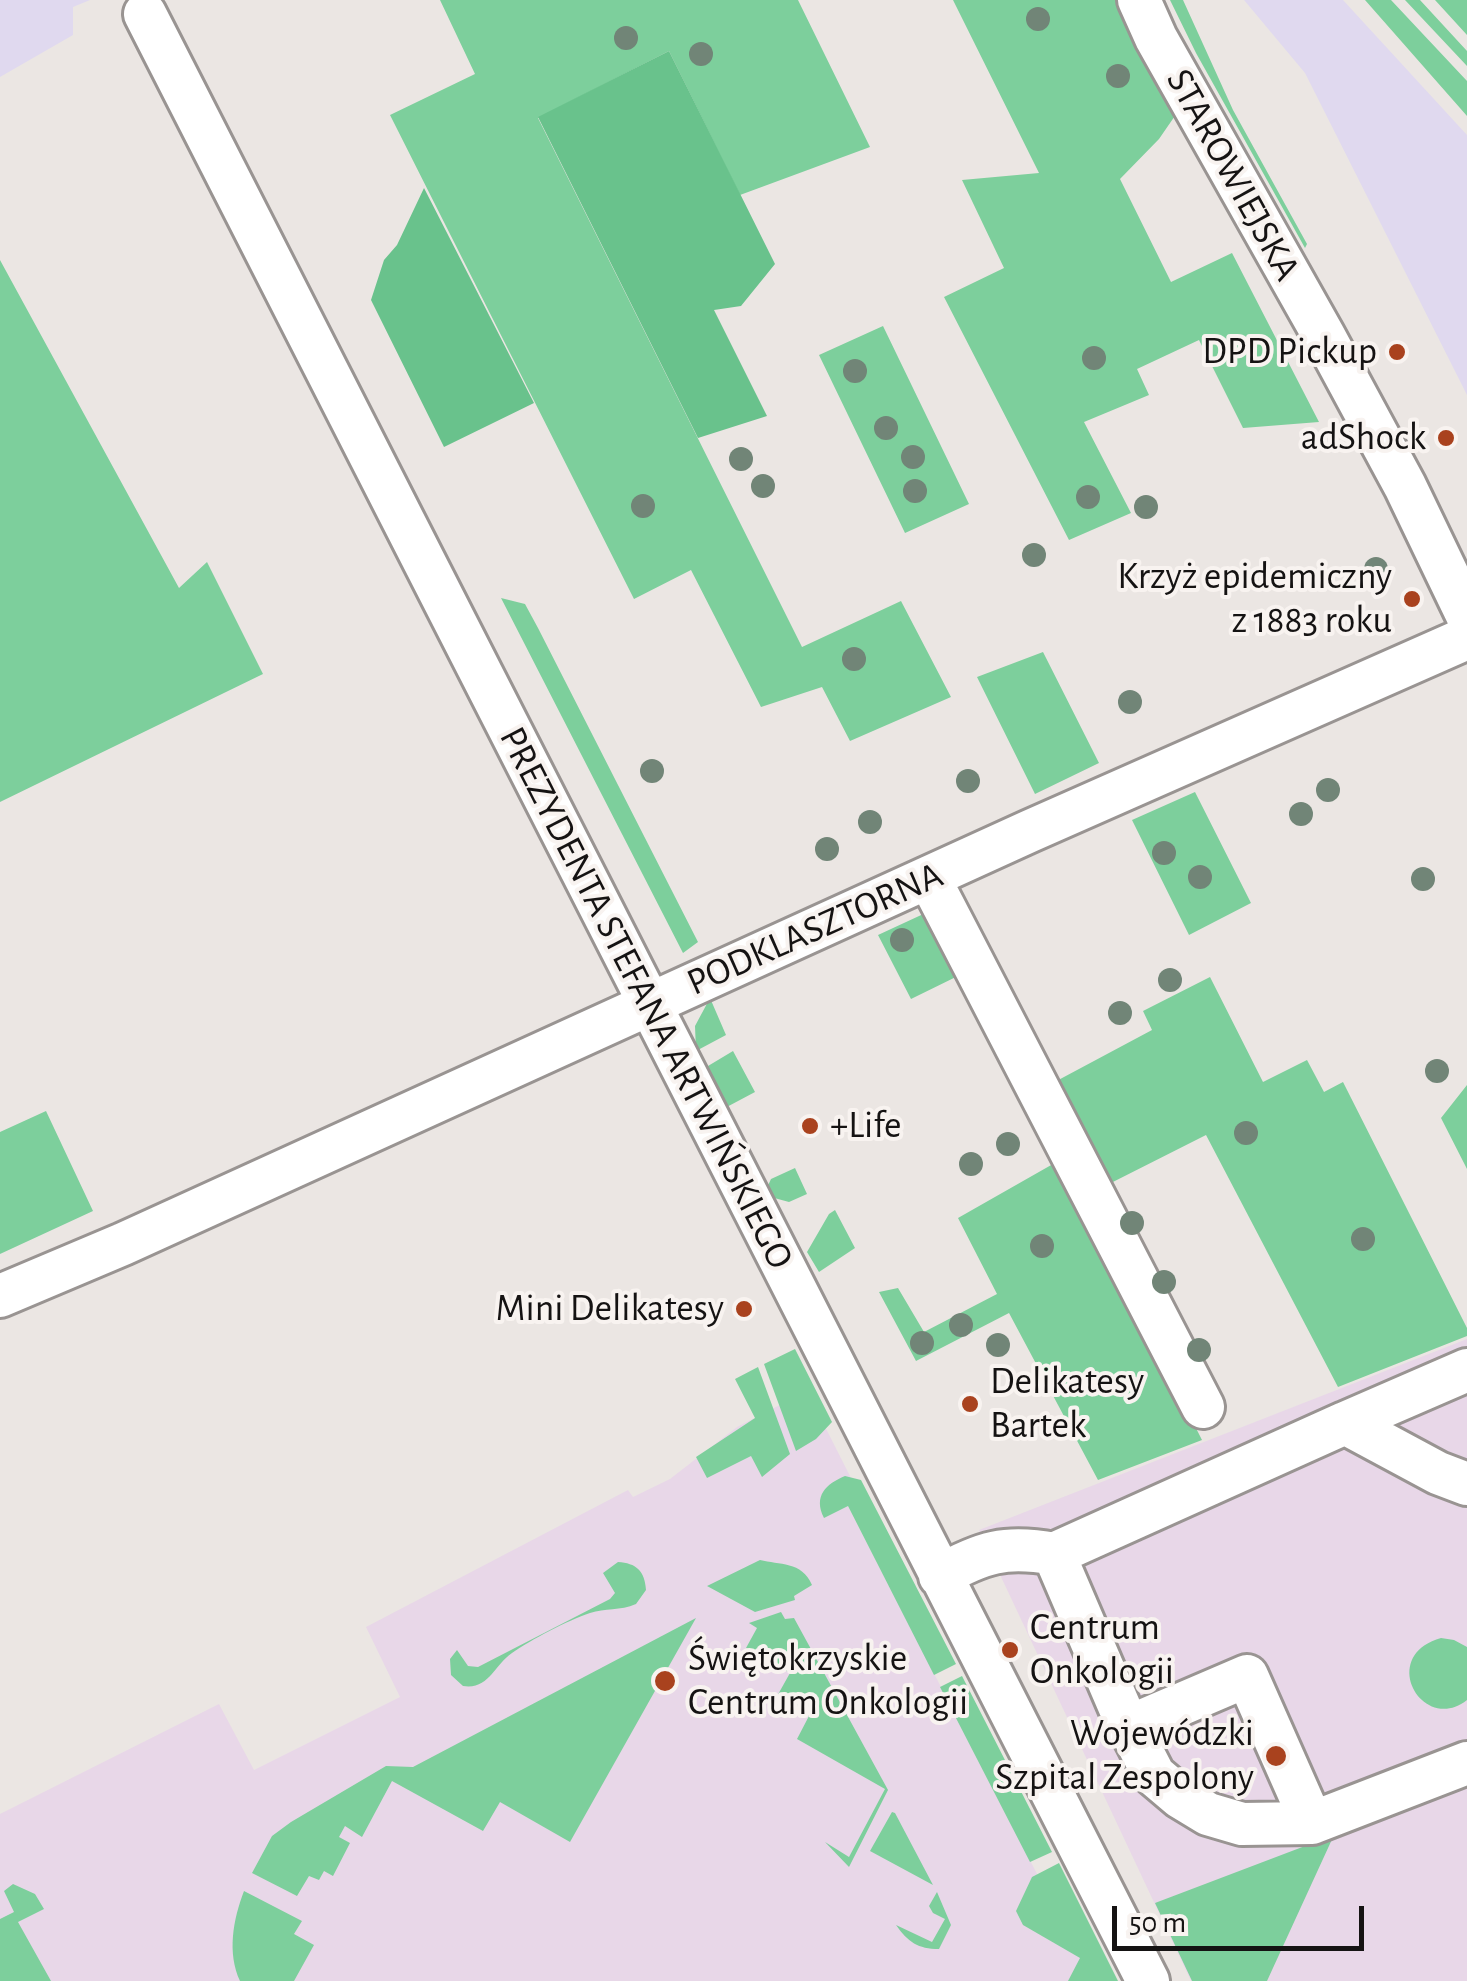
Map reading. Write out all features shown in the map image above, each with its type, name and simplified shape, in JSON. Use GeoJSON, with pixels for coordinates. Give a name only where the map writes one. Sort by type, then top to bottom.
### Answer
{"type":"FeatureCollection","features":[{"type":"Feature","properties":{"kind":"street","name":"STAROWIEJSKA"},"geometry":{"type":"LineString","coordinates":[[1139,0],[1156,38],[1405,486],[1467,614]]}},
{"type":"Feature","properties":{"kind":"street","name":"PREZYDENTA STEFANA ARTWIŃSKIEGO"},"geometry":{"type":"LineString","coordinates":[[146,14],[1148,1981]]}},
{"type":"Feature","properties":{"kind":"street","name":"PODKLASZTORNA"},"geometry":{"type":"LineString","coordinates":[[0,1296],[1467,638]]}},
{"type":"Feature","properties":{"kind":"street"},"geometry":{"type":"LineString","coordinates":[[928,878],[1203,1407]]}},
{"type":"Feature","properties":{"kind":"street"},"geometry":{"type":"LineString","coordinates":[[940,1576],[975,1557],[1006,1548],[1054,1554],[1467,1370]]}},
{"type":"Feature","properties":{"kind":"street"},"geometry":{"type":"LineString","coordinates":[[1345,1423],[1438,1473],[1467,1484]]}},
{"type":"Feature","properties":{"kind":"street"},"geometry":{"type":"LineString","coordinates":[[1054,1554],[1128,1727],[1154,1775],[1180,1798],[1208,1814],[1242,1824],[1312,1823],[1467,1763]]}},
{"type":"Feature","properties":{"kind":"street"},"geometry":{"type":"LineString","coordinates":[[1128,1727],[1246,1676],[1312,1823]]}},
{"type":"Feature","properties":{"kind":"shaded area"},"geometry":{"type":"Polygon","coordinates":[[[0,0],[90,0],[73,7],[73,35],[0,77],[0,0]]]}},
{"type":"Feature","properties":{"kind":"shaded area"},"geometry":{"type":"Polygon","coordinates":[[[1244,0],[1343,0],[1467,135],[1467,395],[1305,73],[1244,0]]]}},
{"type":"Feature","properties":{"kind":"shaded area","name":"Wojewódzki Szpital Zespolony"},"geometry":{"type":"Polygon","coordinates":[[[1467,1339],[1467,1981],[1191,1981],[979,1530],[1467,1339]]]}},
{"type":"Feature","properties":{"kind":"shaded area","name":"Świętokrzyskie Centrum Onkologii"},"geometry":{"type":"Polygon","coordinates":[[[807,1391],[852,1480],[848,1506],[1092,1981],[0,1981],[0,1814],[219,1704],[254,1770],[400,1697],[366,1627],[628,1490],[633,1497],[670,1479],[737,1427],[807,1391]]]}},
{"type":"Feature","properties":{"kind":"green space"},"geometry":{"type":"Polygon","coordinates":[[[440,0],[798,0],[870,147],[740,195],[669,51],[538,118],[802,647],[901,601],[951,697],[850,741],[822,687],[761,707],[691,570],[634,599],[390,115],[475,74],[440,0]]]}},
{"type":"Feature","properties":{"kind":"green space"},"geometry":{"type":"Polygon","coordinates":[[[953,0],[1123,0],[1179,110],[1159,139],[1120,179],[1171,282],[1232,253],[1319,422],[1243,428],[1199,340],[1137,369],[1149,395],[1084,422],[1131,513],[1069,540],[944,297],[1004,268],[962,180],[1039,173],[953,0]]]}},
{"type":"Feature","properties":{"kind":"green space"},"geometry":{"type":"Polygon","coordinates":[[[1170,0],[1183,0],[1233,110],[1307,244],[1305,248],[1196,53],[1170,0]]]}},
{"type":"Feature","properties":{"kind":"green space"},"geometry":{"type":"Polygon","coordinates":[[[1365,0],[1391,0],[1467,81],[1467,116],[1365,0]]]}},
{"type":"Feature","properties":{"kind":"green space"},"geometry":{"type":"Polygon","coordinates":[[[1405,0],[1420,0],[1467,51],[1467,66],[1405,0]]]}},
{"type":"Feature","properties":{"kind":"green space"},"geometry":{"type":"Polygon","coordinates":[[[1435,0],[1467,0],[1467,35],[1435,0]]]}},
{"type":"Feature","properties":{"kind":"green space"},"geometry":{"type":"Polygon","coordinates":[[[669,51],[775,264],[741,306],[714,310],[767,416],[698,438],[538,117],[669,51]]]}},
{"type":"Feature","properties":{"kind":"green space"},"geometry":{"type":"Polygon","coordinates":[[[424,188],[534,403],[444,447],[371,300],[384,260],[397,245],[424,188]]]}},
{"type":"Feature","properties":{"kind":"green space"},"geometry":{"type":"Polygon","coordinates":[[[0,260],[179,588],[207,562],[263,674],[0,802],[0,260]]]}},
{"type":"Feature","properties":{"kind":"green space"},"geometry":{"type":"Polygon","coordinates":[[[883,326],[969,504],[905,533],[819,355],[883,326]]]}},
{"type":"Feature","properties":{"kind":"green space"},"geometry":{"type":"Polygon","coordinates":[[[501,598],[525,604],[538,628],[698,942],[683,953],[501,598]]]}},
{"type":"Feature","properties":{"kind":"green space"},"geometry":{"type":"Polygon","coordinates":[[[1043,652],[1099,763],[1035,794],[977,677],[1043,652]]]}},
{"type":"Feature","properties":{"kind":"green space"},"geometry":{"type":"Polygon","coordinates":[[[1195,792],[1251,903],[1189,935],[1132,820],[1195,792]]]}},
{"type":"Feature","properties":{"kind":"green space"},"geometry":{"type":"Polygon","coordinates":[[[932,910],[964,973],[911,999],[878,935],[932,910]]]}},
{"type":"Feature","properties":{"kind":"green space"},"geometry":{"type":"Polygon","coordinates":[[[1210,977],[1263,1082],[1307,1060],[1324,1092],[1343,1082],[1467,1328],[1467,1336],[1338,1387],[1206,1135],[1101,1188],[1049,1085],[1152,1030],[1143,1011],[1210,977]]]}},
{"type":"Feature","properties":{"kind":"green space"},"geometry":{"type":"Polygon","coordinates":[[[710,998],[726,1035],[696,1051],[695,1026],[710,998]]]}},
{"type":"Feature","properties":{"kind":"green space"},"geometry":{"type":"Polygon","coordinates":[[[733,1051],[755,1092],[723,1109],[703,1069],[733,1051]]]}},
{"type":"Feature","properties":{"kind":"green space"},"geometry":{"type":"Polygon","coordinates":[[[1467,1085],[1467,1169],[1441,1118],[1467,1085]]]}},
{"type":"Feature","properties":{"kind":"green space"},"geometry":{"type":"Polygon","coordinates":[[[46,1111],[93,1211],[0,1254],[0,1132],[46,1111]]]}},
{"type":"Feature","properties":{"kind":"green space"},"geometry":{"type":"Polygon","coordinates":[[[1060,1160],[1202,1440],[1098,1480],[1009,1313],[916,1361],[879,1292],[898,1288],[924,1332],[997,1294],[958,1218],[1060,1160]]]}},
{"type":"Feature","properties":{"kind":"green space"},"geometry":{"type":"Polygon","coordinates":[[[795,1168],[807,1194],[789,1202],[767,1196],[771,1179],[795,1168]]]}},
{"type":"Feature","properties":{"kind":"green space"},"geometry":{"type":"Polygon","coordinates":[[[835,1210],[855,1248],[819,1272],[807,1252],[835,1210]]]}},
{"type":"Feature","properties":{"kind":"green space"},"geometry":{"type":"Polygon","coordinates":[[[795,1349],[832,1422],[816,1439],[796,1451],[764,1364],[795,1349]]]}},
{"type":"Feature","properties":{"kind":"green space"},"geometry":{"type":"Polygon","coordinates":[[[758,1367],[790,1454],[762,1477],[751,1456],[707,1478],[696,1457],[755,1418],[735,1379],[758,1367]]]}},
{"type":"Feature","properties":{"kind":"green space"},"geometry":{"type":"Polygon","coordinates":[[[845,1476],[861,1480],[956,1664],[934,1675],[848,1506],[824,1518],[820,1503],[823,1492],[845,1476]]]}},
{"type":"Feature","properties":{"kind":"green space"},"geometry":{"type":"Polygon","coordinates":[[[760,1560],[796,1568],[812,1585],[794,1596],[795,1600],[755,1612],[707,1586],[760,1560]]]}},
{"type":"Feature","properties":{"kind":"green space"},"geometry":{"type":"Polygon","coordinates":[[[618,1562],[635,1566],[644,1578],[646,1590],[636,1604],[571,1620],[512,1653],[479,1684],[463,1686],[451,1675],[450,1659],[457,1650],[468,1666],[478,1667],[610,1599],[615,1593],[603,1573],[618,1562]]]}},
{"type":"Feature","properties":{"kind":"green space"},"geometry":{"type":"Polygon","coordinates":[[[781,1612],[785,1619],[794,1618],[888,1790],[849,1867],[825,1842],[849,1857],[885,1789],[797,1739],[809,1716],[776,1698],[790,1673],[746,1648],[757,1628],[749,1623],[781,1612]]]}},
{"type":"Feature","properties":{"kind":"green space"},"geometry":{"type":"Polygon","coordinates":[[[696,1618],[570,1842],[500,1802],[483,1831],[392,1781],[362,1837],[345,1826],[339,1837],[350,1843],[333,1876],[324,1871],[319,1880],[309,1876],[297,1896],[252,1873],[272,1836],[386,1766],[413,1767],[696,1618]]]}},
{"type":"Feature","properties":{"kind":"green space"},"geometry":{"type":"Polygon","coordinates":[[[1441,1638],[1467,1647],[1467,1700],[1451,1708],[1435,1708],[1423,1701],[1410,1675],[1412,1660],[1422,1647],[1441,1638]]]}},
{"type":"Feature","properties":{"kind":"green space"},"geometry":{"type":"Polygon","coordinates":[[[962,1676],[1052,1852],[1030,1862],[940,1687],[962,1676]]]}},
{"type":"Feature","properties":{"kind":"green space"},"geometry":{"type":"Polygon","coordinates":[[[892,1812],[895,1813],[933,1885],[870,1851],[892,1812]]]}},
{"type":"Feature","properties":{"kind":"green space"},"geometry":{"type":"Polygon","coordinates":[[[1334,1835],[1267,1981],[1192,1981],[1155,1903],[1334,1835]]]}},
{"type":"Feature","properties":{"kind":"green space"},"geometry":{"type":"Polygon","coordinates":[[[1059,1863],[1118,1981],[1068,1981],[1080,1958],[1023,1925],[1016,1911],[1032,1877],[1059,1863]]]}},
{"type":"Feature","properties":{"kind":"green space"},"geometry":{"type":"Polygon","coordinates":[[[13,1884],[35,1894],[44,1909],[18,1922],[51,1981],[0,1981],[0,1919],[14,1912],[4,1891],[13,1884]]]}},
{"type":"Feature","properties":{"kind":"green space"},"geometry":{"type":"Polygon","coordinates":[[[244,1891],[302,1921],[294,1934],[314,1945],[294,1981],[240,1981],[233,1936],[244,1891]]]}},
{"type":"Feature","properties":{"kind":"green space"},"geometry":{"type":"Polygon","coordinates":[[[937,1892],[951,1925],[939,1949],[925,1948],[905,1936],[896,1925],[932,1942],[945,1919],[929,1906],[937,1892]]]}},
{"type":"Feature","properties":{"kind":"place","name":"DPD Pickup"},"geometry":{"type":"Point","coordinates":[1397,352]}},
{"type":"Feature","properties":{"kind":"place","name":"adShock"},"geometry":{"type":"Point","coordinates":[1446,438]}},
{"type":"Feature","properties":{"kind":"place","name":"Krzyż epidemiczny z 1883 roku"},"geometry":{"type":"Point","coordinates":[1412,599]}},
{"type":"Feature","properties":{"kind":"place","name":"+Life"},"geometry":{"type":"Point","coordinates":[810,1126]}},
{"type":"Feature","properties":{"kind":"place","name":"Mini Delikatesy"},"geometry":{"type":"Point","coordinates":[744,1309]}},
{"type":"Feature","properties":{"kind":"place","name":"Delikatesy Bartek"},"geometry":{"type":"Point","coordinates":[970,1404]}},
{"type":"Feature","properties":{"kind":"place","name":"Centrum Onkologii"},"geometry":{"type":"Point","coordinates":[1010,1650]}},
{"type":"Feature","properties":{"kind":"place","name":"Świętokrzyskie Centrum Onkologii"},"geometry":{"type":"Point","coordinates":[665,1681]}},
{"type":"Feature","properties":{"kind":"place","name":"Wojewódzki Szpital Zespolony"},"geometry":{"type":"Point","coordinates":[1276,1756]}}]}
